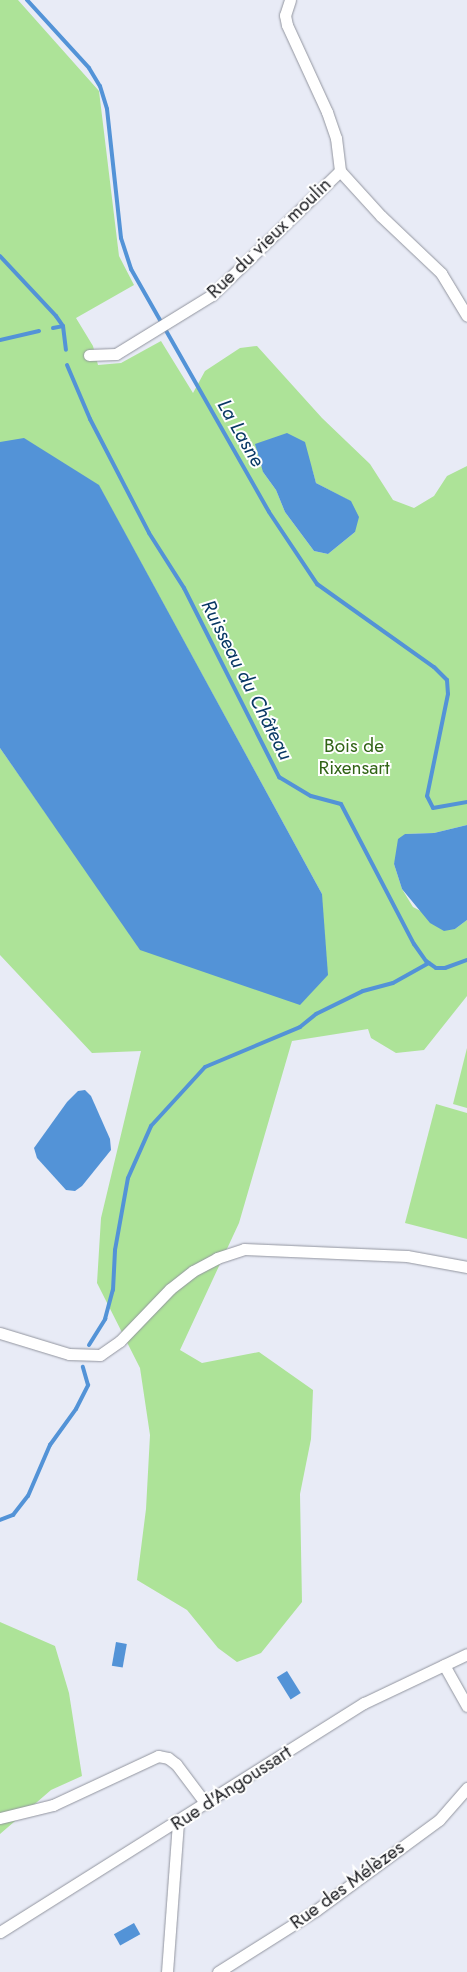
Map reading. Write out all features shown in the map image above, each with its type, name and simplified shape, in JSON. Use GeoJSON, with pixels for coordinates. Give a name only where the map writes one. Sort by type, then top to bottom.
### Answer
{"type":"FeatureCollection","features":[{"type":"Feature","properties":{"kind":"street","name":"Rue du vieux moulin"},"geometry":{"type":"LineString","coordinates":[[89,355],[116,354],[174,321],[212,295],[340,171],[336,138],[327,112],[287,24],[285,16],[290,0]]}},
{"type":"Feature","properties":{"kind":"street"},"geometry":{"type":"LineString","coordinates":[[340,171],[380,216],[440,273],[467,316]]}},
{"type":"Feature","properties":{"kind":"street"},"geometry":{"type":"LineString","coordinates":[[0,1333],[69,1354],[100,1355],[120,1341],[170,1289],[193,1271],[217,1258],[244,1249],[407,1256],[467,1267]]}},
{"type":"Feature","properties":{"kind":"street","name":"Rue d'Angoussart"},"geometry":{"type":"LineString","coordinates":[[0,1932],[178,1822],[364,1702],[467,1654]]}},
{"type":"Feature","properties":{"kind":"street"},"geometry":{"type":"LineString","coordinates":[[444,1665],[467,1706]]}},
{"type":"Feature","properties":{"kind":"street"},"geometry":{"type":"LineString","coordinates":[[0,1818],[53,1805],[158,1756],[168,1758],[176,1764],[206,1804]]}},
{"type":"Feature","properties":{"kind":"street","name":"Rue des Mélèzes"},"geometry":{"type":"LineString","coordinates":[[218,1972],[314,1910],[440,1820],[467,1788]]}},
{"type":"Feature","properties":{"kind":"street"},"geometry":{"type":"LineString","coordinates":[[167,1972],[178,1822]]}},
{"type":"Feature","properties":{"kind":"green space","name":"Bois de Rixensart"},"geometry":{"type":"Polygon","coordinates":[[[0,0],[18,0],[99,91],[119,256],[134,285],[76,318],[93,346],[98,365],[121,363],[161,341],[193,393],[205,371],[240,348],[257,346],[322,418],[370,464],[393,500],[414,508],[434,496],[447,476],[467,466],[467,825],[434,833],[405,834],[394,864],[402,889],[413,907],[455,929],[467,920],[467,996],[424,1050],[396,1053],[371,1038],[368,1029],[292,1041],[239,1223],[180,1350],[202,1363],[259,1352],[313,1390],[311,1439],[300,1494],[302,1602],[261,1653],[237,1662],[218,1648],[187,1610],[137,1580],[146,1509],[150,1435],[140,1368],[97,1283],[101,1218],[141,1051],[92,1053],[0,955],[0,748],[54,825],[322,894],[99,486],[0,442],[0,0]],[[312,469],[263,472],[276,490],[285,512],[314,551],[328,554],[355,532],[350,501],[316,483],[312,469]]]}},
{"type":"Feature","properties":{"kind":"green space"},"geometry":{"type":"Polygon","coordinates":[[[467,1048],[467,1108],[453,1104],[467,1048]]]}},
{"type":"Feature","properties":{"kind":"green space"},"geometry":{"type":"Polygon","coordinates":[[[436,1104],[467,1113],[467,1239],[405,1223],[436,1104]]]}},
{"type":"Feature","properties":{"kind":"green space"},"geometry":{"type":"Polygon","coordinates":[[[0,1622],[55,1646],[69,1693],[82,1776],[51,1790],[0,1834],[0,1622]]]}},
{"type":"Feature","properties":{"kind":"water"},"geometry":{"type":"Polygon","coordinates":[[[287,433],[305,442],[316,483],[351,501],[359,517],[355,532],[328,554],[314,551],[285,512],[276,490],[263,472],[255,444],[287,433]]]}},
{"type":"Feature","properties":{"kind":"water"},"geometry":{"type":"Polygon","coordinates":[[[24,438],[99,485],[322,894],[328,975],[300,1005],[140,950],[0,748],[0,442],[24,438]]]}},
{"type":"Feature","properties":{"kind":"water"},"geometry":{"type":"Polygon","coordinates":[[[467,825],[467,920],[455,929],[444,931],[430,923],[402,889],[394,864],[398,839],[405,834],[434,833],[467,825]]]}},
{"type":"Feature","properties":{"kind":"water"},"geometry":{"type":"Polygon","coordinates":[[[85,1090],[91,1096],[110,1139],[111,1150],[82,1186],[75,1191],[66,1190],[37,1158],[34,1148],[67,1102],[78,1091],[85,1090]]]}},
{"type":"Feature","properties":{"kind":"water"},"geometry":{"type":"Polygon","coordinates":[[[116,1642],[127,1644],[123,1668],[112,1666],[116,1642]]]}},
{"type":"Feature","properties":{"kind":"water"},"geometry":{"type":"Polygon","coordinates":[[[287,1671],[301,1693],[291,1699],[277,1677],[287,1671]]]}},
{"type":"Feature","properties":{"kind":"water"},"geometry":{"type":"Polygon","coordinates":[[[134,1923],[140,1934],[120,1946],[114,1934],[134,1923]]]}},
{"type":"Feature","properties":{"kind":"waterway","name":"La Lasne"},"geometry":{"type":"LineString","coordinates":[[27,0],[89,68],[100,86],[107,109],[121,238],[131,269],[269,512],[317,584],[434,667],[447,680],[448,694],[427,796],[433,808],[467,802]]}},
{"type":"Feature","properties":{"kind":"waterway","name":"Ruisseau du Château"},"geometry":{"type":"LineString","coordinates":[[0,256],[56,316],[63,326],[66,350]]}},
{"type":"Feature","properties":{"kind":"waterway"},"geometry":{"type":"LineString","coordinates":[[53,328],[63,326]]}},
{"type":"Feature","properties":{"kind":"waterway"},"geometry":{"type":"LineString","coordinates":[[0,340],[39,331]]}},
{"type":"Feature","properties":{"kind":"waterway","name":"Ruisseau du Château"},"geometry":{"type":"LineString","coordinates":[[67,365],[90,419],[149,533],[184,588],[279,777],[311,796],[341,804],[414,944],[426,961],[436,968],[445,968],[467,960]]}},
{"type":"Feature","properties":{"kind":"waterway"},"geometry":{"type":"LineString","coordinates":[[89,1345],[105,1319],[113,1290],[115,1250],[128,1178],[151,1126],[205,1067],[300,1027],[316,1014],[363,991],[393,983],[429,963]]}},
{"type":"Feature","properties":{"kind":"waterway"},"geometry":{"type":"LineString","coordinates":[[0,1520],[13,1515],[28,1496],[50,1445],[76,1409],[88,1385],[83,1367]]}}]}
